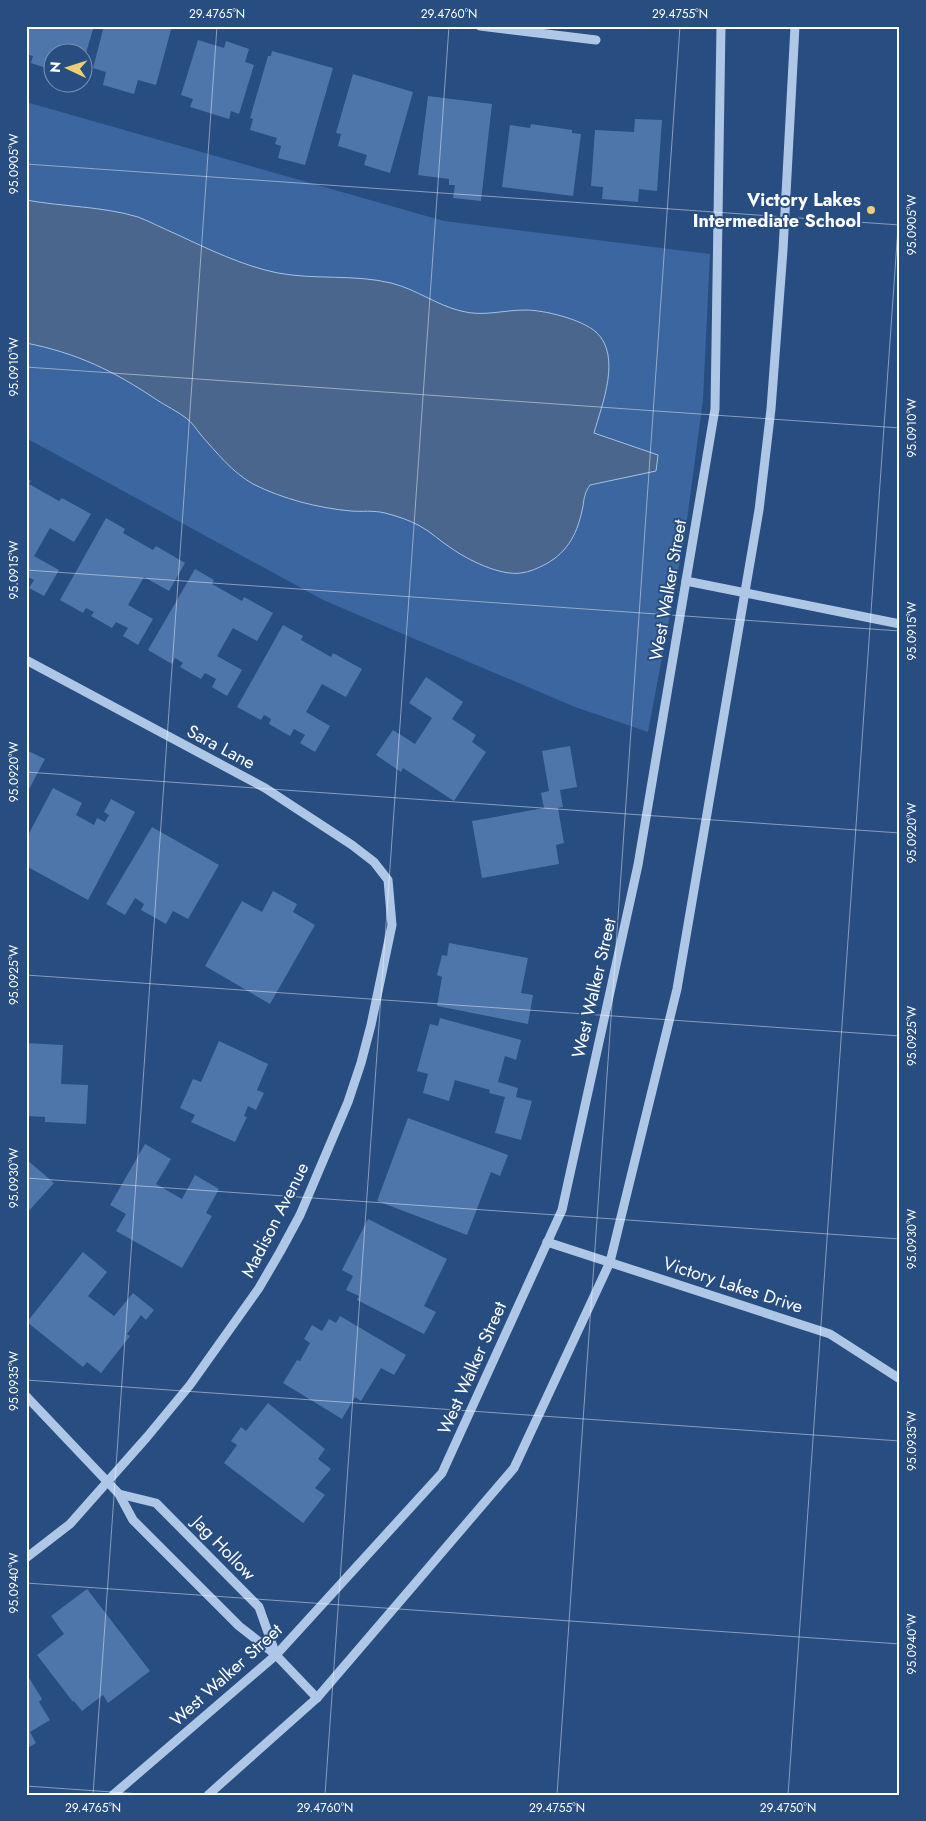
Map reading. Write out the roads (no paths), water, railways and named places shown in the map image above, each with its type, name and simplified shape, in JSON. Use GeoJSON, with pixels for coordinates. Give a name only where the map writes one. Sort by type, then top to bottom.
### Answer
{"type":"FeatureCollection","features":[{"type":"Feature","properties":{"kind":"street"},"geometry":{"type":"LineString","coordinates":[[480,26],[596,40]]}},
{"type":"Feature","properties":{"kind":"street","name":"West Walker Street"},"geometry":{"type":"LineString","coordinates":[[113,1795],[276,1655],[442,1473],[562,1210],[638,865],[715,409],[721,26]]}},
{"type":"Feature","properties":{"kind":"street"},"geometry":{"type":"LineString","coordinates":[[208,1795],[317,1698],[514,1468],[610,1262],[677,989],[758,510],[771,408],[783,250],[795,26]]}},
{"type":"Feature","properties":{"kind":"street"},"geometry":{"type":"LineString","coordinates":[[686,581],[900,624]]}},
{"type":"Feature","properties":{"kind":"street","name":"Sara Lane"},"geometry":{"type":"LineString","coordinates":[[26,660],[265,788],[352,845],[374,862],[388,880]]}},
{"type":"Feature","properties":{"kind":"street","name":"Madison Avenue"},"geometry":{"type":"LineString","coordinates":[[26,1558],[70,1524],[148,1437],[196,1377],[259,1288],[300,1215],[348,1102],[361,1063],[380,988],[392,925],[388,880]]}},
{"type":"Feature","properties":{"kind":"street","name":"Victory Lakes Drive"},"geometry":{"type":"LineString","coordinates":[[547,1242],[830,1334],[900,1380]]}},
{"type":"Feature","properties":{"kind":"street","name":"Jag Hollow"},"geometry":{"type":"LineString","coordinates":[[26,1396],[120,1494],[133,1520],[239,1626],[276,1655],[317,1698]]}},
{"type":"Feature","properties":{"kind":"street","name":"Jag Hollow"},"geometry":{"type":"LineString","coordinates":[[120,1494],[156,1503],[259,1607],[276,1655]]}},
{"type":"Feature","properties":{"kind":"place","name":"Victory Lakes Intermediate School"},"geometry":{"type":"Point","coordinates":[871,210]}}]}
